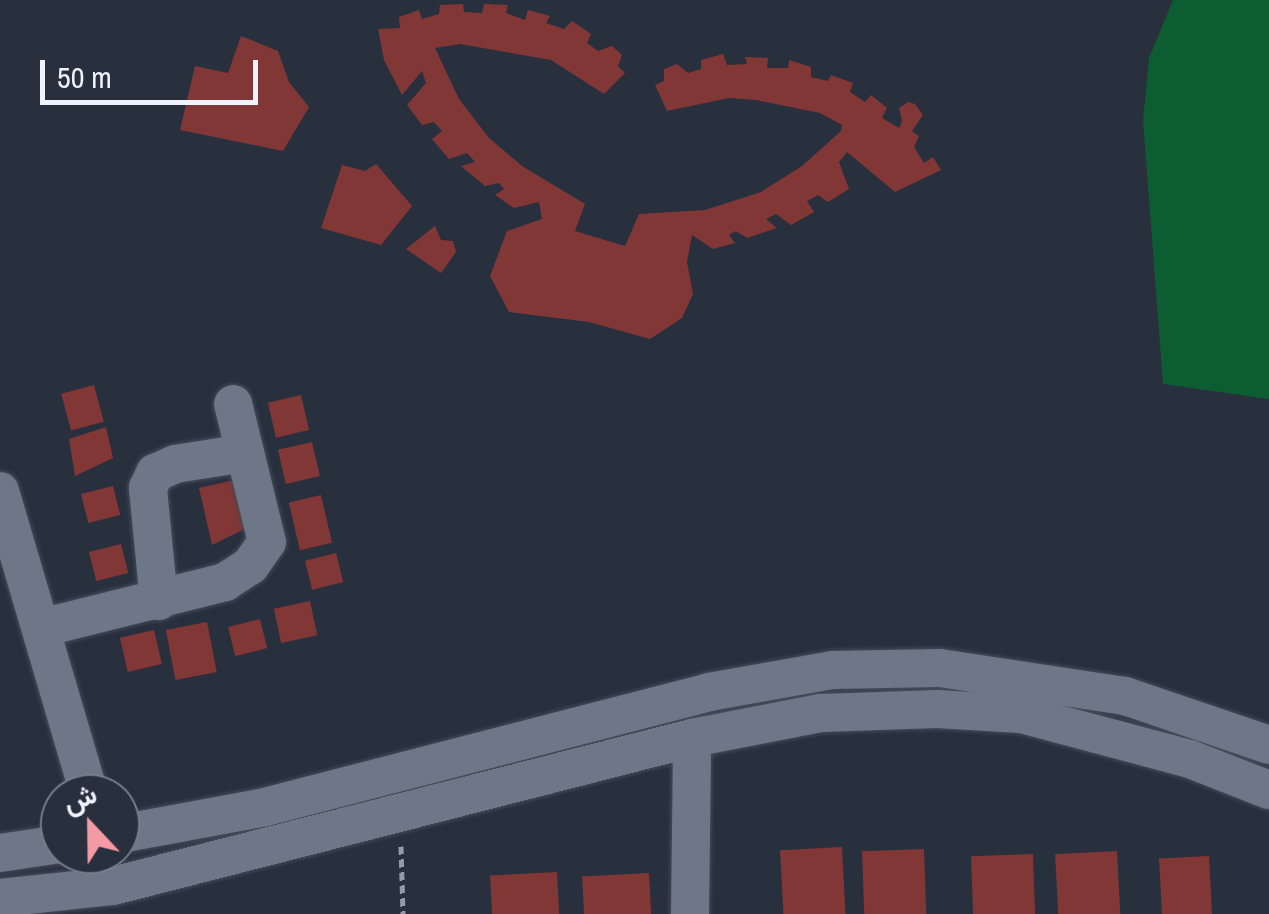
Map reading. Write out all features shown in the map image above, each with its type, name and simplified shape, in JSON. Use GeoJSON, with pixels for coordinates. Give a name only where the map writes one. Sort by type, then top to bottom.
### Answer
{"type":"FeatureCollection","features":[{"type":"Feature","properties":{"kind":"street"},"geometry":{"type":"LineString","coordinates":[[41,628],[225,582],[250,566],[267,542],[233,404]]}},
{"type":"Feature","properties":{"kind":"street"},"geometry":{"type":"LineString","coordinates":[[159,601],[148,488],[156,473],[175,464],[245,454]]}},
{"type":"Feature","properties":{"kind":"street"},"geometry":{"type":"LineString","coordinates":[[0,491],[84,774]]}},
{"type":"Feature","properties":{"kind":"street"},"geometry":{"type":"LineString","coordinates":[[140,830],[264,807],[709,692],[833,670],[955,670],[1124,696],[1269,746]]}},
{"type":"Feature","properties":{"kind":"street"},"geometry":{"type":"LineString","coordinates":[[0,898],[111,885],[692,738],[821,712],[937,709],[1021,714],[1190,759],[1269,790]]}},
{"type":"Feature","properties":{"kind":"street"},"geometry":{"type":"LineString","coordinates":[[690,914],[692,738]]}},
{"type":"Feature","properties":{"kind":"street"},"geometry":{"type":"LineString","coordinates":[[0,853],[40,847]]}},
{"type":"Feature","properties":{"kind":"path"},"geometry":{"type":"LineString","coordinates":[[400,813],[402,914]]}},
{"type":"Feature","properties":{"kind":"green space"},"geometry":{"type":"Polygon","coordinates":[[[1173,0],[1269,0],[1269,399],[1163,384],[1143,120],[1149,58],[1173,0]]]}},
{"type":"Feature","properties":{"kind":"building"},"geometry":{"type":"Polygon","coordinates":[[[463,4],[464,12],[482,13],[484,4],[508,5],[506,13],[525,20],[528,10],[550,16],[546,23],[564,29],[572,21],[591,34],[587,43],[598,51],[612,46],[622,55],[618,66],[625,73],[604,94],[551,60],[460,44],[435,48],[459,99],[489,138],[522,166],[585,204],[575,231],[625,246],[639,214],[705,210],[761,192],[802,166],[841,131],[842,125],[820,113],[756,100],[729,98],[667,111],[655,85],[664,81],[664,69],[677,64],[688,73],[701,69],[701,60],[723,54],[727,65],[747,64],[745,57],[768,58],[767,68],[788,68],[789,60],[811,67],[811,77],[828,81],[831,75],[853,83],[850,92],[865,102],[871,95],[887,108],[882,118],[899,128],[899,108],[908,102],[915,104],[923,115],[912,131],[919,136],[914,147],[924,163],[933,157],[941,170],[895,192],[847,152],[839,162],[849,189],[828,202],[818,195],[807,201],[814,212],[791,225],[776,214],[766,219],[777,228],[747,238],[736,231],[729,235],[735,243],[713,249],[692,235],[687,262],[693,294],[682,318],[650,339],[589,322],[509,312],[490,276],[507,231],[542,219],[539,202],[514,208],[495,195],[504,189],[499,183],[485,186],[461,166],[475,162],[467,153],[449,159],[432,139],[442,131],[434,122],[422,125],[407,105],[426,83],[422,71],[402,95],[384,60],[378,29],[400,28],[399,17],[419,10],[422,19],[439,14],[440,5],[463,4]]]}},
{"type":"Feature","properties":{"kind":"building"},"geometry":{"type":"Polygon","coordinates":[[[241,36],[278,51],[289,82],[309,107],[283,151],[180,130],[195,66],[228,73],[241,36]]]}},
{"type":"Feature","properties":{"kind":"building"},"geometry":{"type":"Polygon","coordinates":[[[376,164],[412,206],[381,245],[321,228],[342,165],[365,171],[376,164]]]}},
{"type":"Feature","properties":{"kind":"building"},"geometry":{"type":"Polygon","coordinates":[[[435,226],[441,240],[453,241],[456,252],[441,273],[406,249],[435,226]]]}},
{"type":"Feature","properties":{"kind":"building"},"geometry":{"type":"Polygon","coordinates":[[[94,385],[104,422],[71,431],[61,394],[94,385]]]}},
{"type":"Feature","properties":{"kind":"building"},"geometry":{"type":"Polygon","coordinates":[[[301,395],[309,430],[276,438],[268,403],[301,395]]]}},
{"type":"Feature","properties":{"kind":"building"},"geometry":{"type":"Polygon","coordinates":[[[106,427],[113,458],[75,476],[69,439],[106,427]]]}},
{"type":"Feature","properties":{"kind":"building"},"geometry":{"type":"Polygon","coordinates":[[[312,442],[320,476],[286,484],[278,450],[312,442]]]}},
{"type":"Feature","properties":{"kind":"building"},"geometry":{"type":"Polygon","coordinates":[[[238,479],[259,522],[212,545],[199,488],[238,479]]]}},
{"type":"Feature","properties":{"kind":"building"},"geometry":{"type":"Polygon","coordinates":[[[113,486],[120,515],[88,523],[81,494],[113,486]]]}},
{"type":"Feature","properties":{"kind":"building"},"geometry":{"type":"Polygon","coordinates":[[[321,495],[332,543],[300,550],[289,502],[321,495]]]}},
{"type":"Feature","properties":{"kind":"building"},"geometry":{"type":"Polygon","coordinates":[[[121,544],[128,573],[96,581],[89,552],[121,544]]]}},
{"type":"Feature","properties":{"kind":"building"},"geometry":{"type":"Polygon","coordinates":[[[336,553],[343,582],[312,590],[305,561],[336,553]]]}},
{"type":"Feature","properties":{"kind":"building"},"geometry":{"type":"Polygon","coordinates":[[[310,601],[317,635],[281,643],[274,609],[310,601]]]}},
{"type":"Feature","properties":{"kind":"building"},"geometry":{"type":"Polygon","coordinates":[[[260,619],[267,648],[235,656],[228,627],[260,619]]]}},
{"type":"Feature","properties":{"kind":"building"},"geometry":{"type":"Polygon","coordinates":[[[207,622],[217,672],[176,680],[166,630],[207,622]]]}},
{"type":"Feature","properties":{"kind":"building"},"geometry":{"type":"Polygon","coordinates":[[[154,630],[162,664],[128,672],[120,638],[154,630]]]}},
{"type":"Feature","properties":{"kind":"building"},"geometry":{"type":"Polygon","coordinates":[[[842,847],[846,914],[783,914],[780,850],[842,847]]]}},
{"type":"Feature","properties":{"kind":"building"},"geometry":{"type":"Polygon","coordinates":[[[924,849],[926,914],[864,914],[862,851],[924,849]]]}},
{"type":"Feature","properties":{"kind":"building"},"geometry":{"type":"Polygon","coordinates":[[[1117,851],[1120,914],[1058,914],[1055,854],[1117,851]]]}},
{"type":"Feature","properties":{"kind":"building"},"geometry":{"type":"Polygon","coordinates":[[[1033,854],[1035,914],[973,914],[971,856],[1033,854]]]}},
{"type":"Feature","properties":{"kind":"building"},"geometry":{"type":"Polygon","coordinates":[[[1209,856],[1212,914],[1162,914],[1159,859],[1209,856]]]}},
{"type":"Feature","properties":{"kind":"building"},"geometry":{"type":"Polygon","coordinates":[[[557,872],[559,914],[492,914],[490,876],[557,872]]]}},
{"type":"Feature","properties":{"kind":"building"},"geometry":{"type":"Polygon","coordinates":[[[649,873],[651,914],[584,914],[582,877],[649,873]]]}}]}
